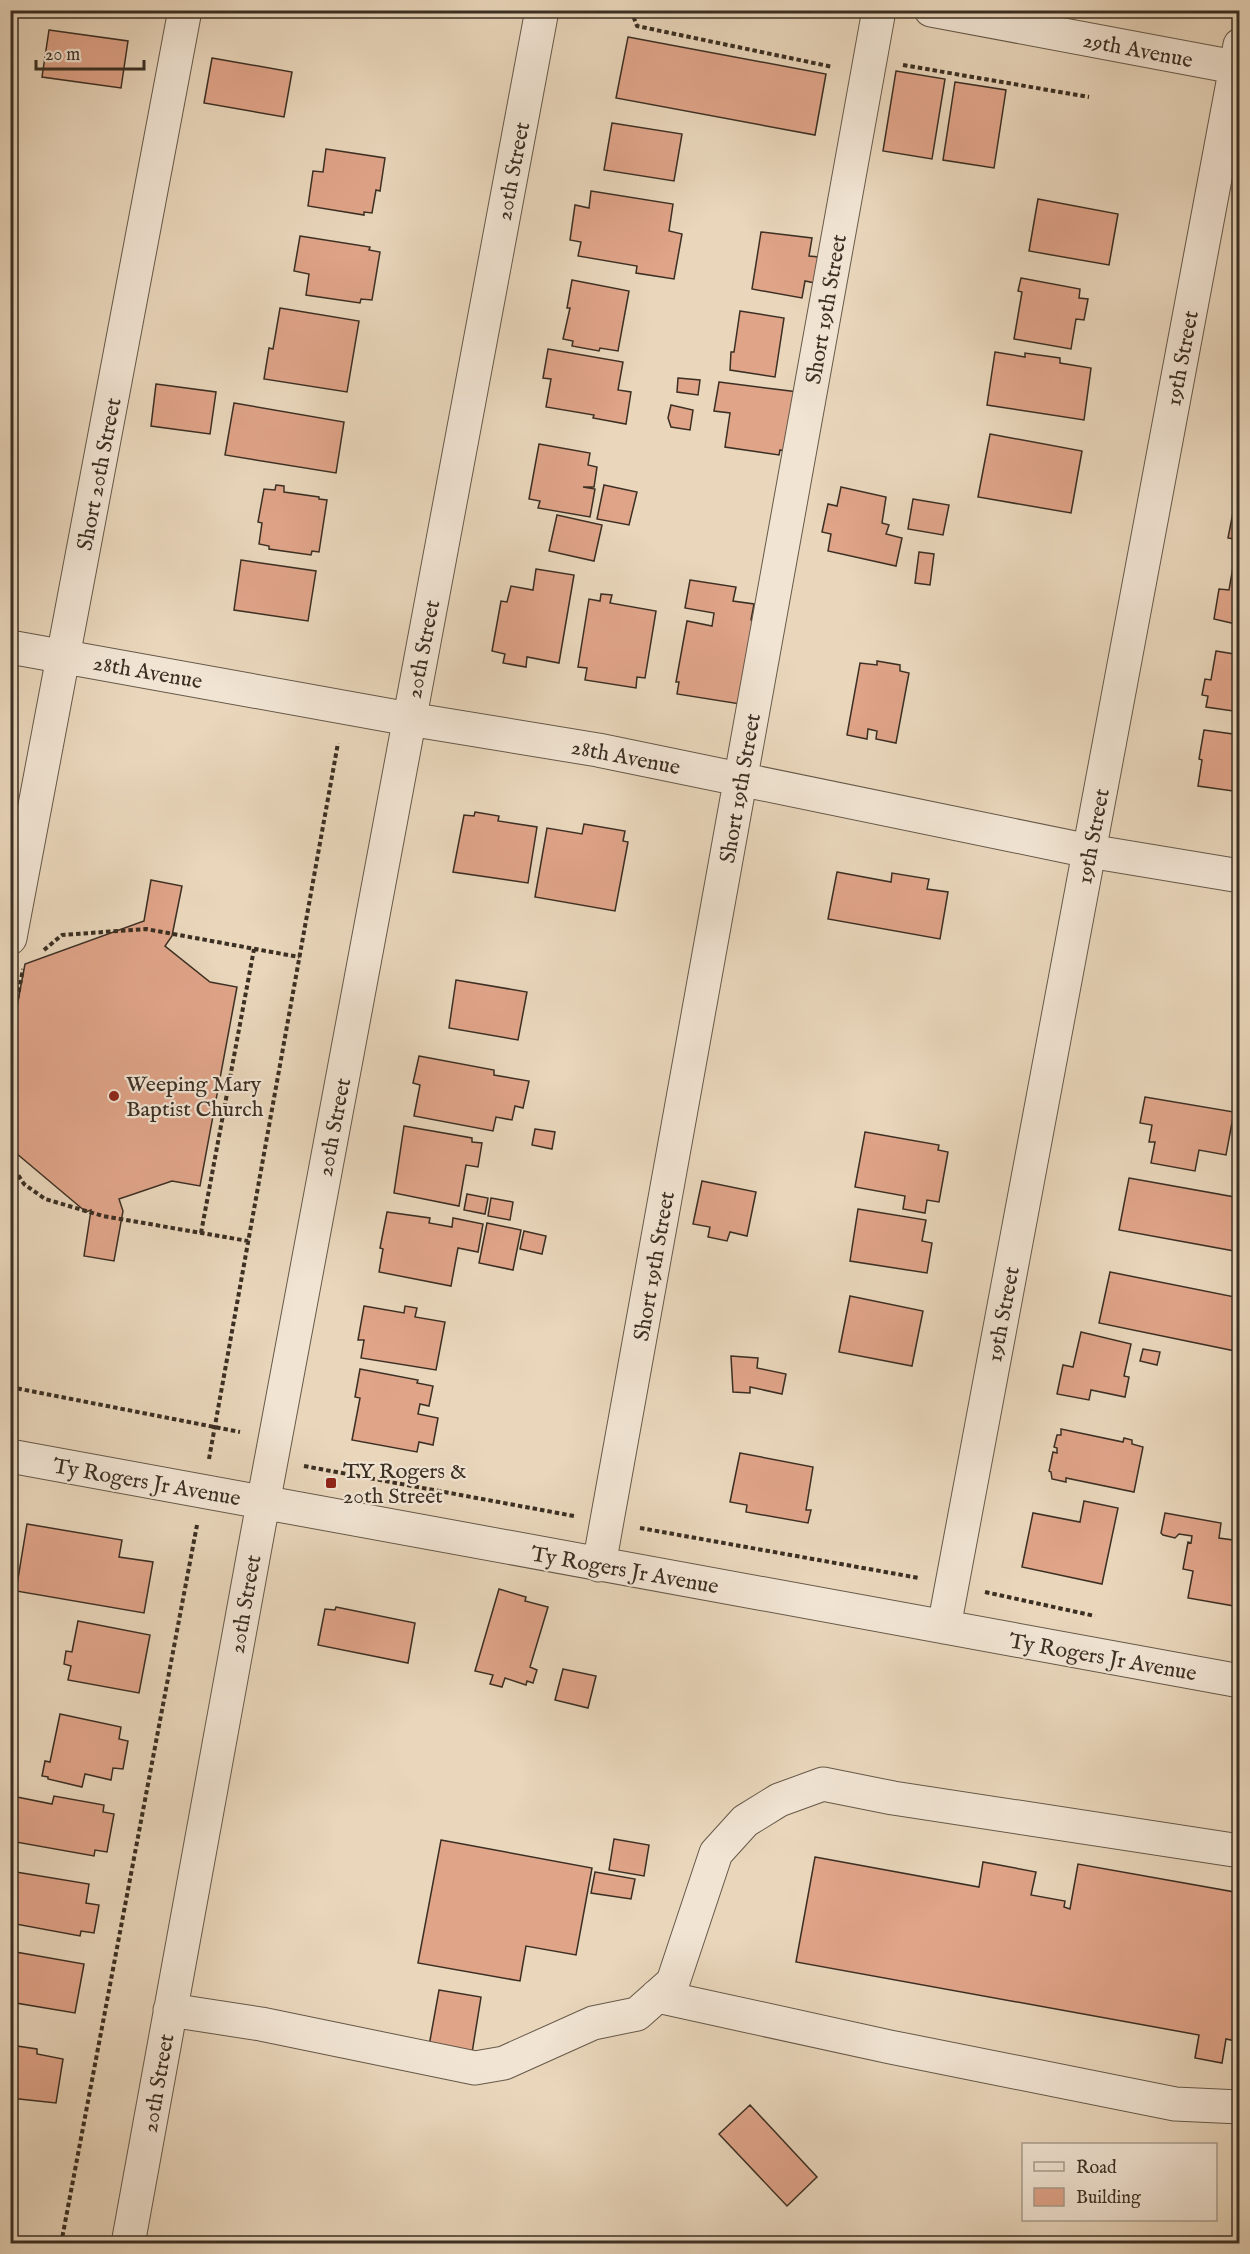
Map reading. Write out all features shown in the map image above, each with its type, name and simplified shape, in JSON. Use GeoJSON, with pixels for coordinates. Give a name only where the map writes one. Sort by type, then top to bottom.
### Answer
{"type":"FeatureCollection","features":[{"type":"Feature","properties":{"kind":"street","name":"Short 20th Street"},"geometry":{"type":"LineString","coordinates":[[17,952],[63,656],[185,10]]}},
{"type":"Feature","properties":{"kind":"street","name":"20th Street"},"geometry":{"type":"LineString","coordinates":[[128,2244],[263,1502],[542,10]]}},
{"type":"Feature","properties":{"kind":"street","name":"Short 19th Street"},"geometry":{"type":"LineString","coordinates":[[599,1565],[879,10]]}},
{"type":"Feature","properties":{"kind":"street","name":"29th Avenue"},"geometry":{"type":"LineString","coordinates":[[931,10],[1238,60]]}},
{"type":"Feature","properties":{"kind":"street","name":"19th Street"},"geometry":{"type":"LineString","coordinates":[[944,1627],[1238,60]]}},
{"type":"Feature","properties":{"kind":"street","name":"28th Avenue"},"geometry":{"type":"LineString","coordinates":[[10,647],[409,719],[598,750],[1089,851],[1239,876]]}},
{"type":"Feature","properties":{"kind":"street","name":"Ty Rogers Jr Avenue"},"geometry":{"type":"LineString","coordinates":[[10,1456],[1239,1681]]}},
{"type":"Feature","properties":{"kind":"street"},"geometry":{"type":"LineString","coordinates":[[170,2010],[261,2024],[475,2068],[504,2062],[593,2023],[637,2014],[673,1982],[716,1853],[745,1821],[779,1800],[823,1784],[893,1798],[1239,1851]]}},
{"type":"Feature","properties":{"kind":"street"},"geometry":{"type":"LineString","coordinates":[[657,1996],[890,2047],[1175,2104],[1239,2107]]}},
{"type":"Feature","properties":{"kind":"path"},"geometry":{"type":"LineString","coordinates":[[631,10],[637,26],[833,67]]}},
{"type":"Feature","properties":{"kind":"path"},"geometry":{"type":"LineString","coordinates":[[870,59],[1089,97]]}},
{"type":"Feature","properties":{"kind":"path"},"geometry":{"type":"LineString","coordinates":[[39,954],[62,935],[146,929],[299,957]]}},
{"type":"Feature","properties":{"kind":"path"},"geometry":{"type":"LineString","coordinates":[[201,1233],[254,949]]}},
{"type":"Feature","properties":{"kind":"path"},"geometry":{"type":"LineString","coordinates":[[10,1036],[17,952]]}},
{"type":"Feature","properties":{"kind":"path"},"geometry":{"type":"LineString","coordinates":[[10,1163],[24,1184],[45,1199],[103,1216],[248,1241]]}},
{"type":"Feature","properties":{"kind":"path"},"geometry":{"type":"LineString","coordinates":[[10,1387],[246,1433],[271,1460],[952,1584],[1101,1617]]}},
{"type":"Feature","properties":{"kind":"building"},"geometry":{"type":"Polygon","coordinates":[[[49,30],[128,41],[121,88],[42,77],[49,30]]]}},
{"type":"Feature","properties":{"kind":"building"},"geometry":{"type":"Polygon","coordinates":[[[628,37],[826,74],[815,135],[616,98],[628,37]]]}},
{"type":"Feature","properties":{"kind":"building"},"geometry":{"type":"Polygon","coordinates":[[[212,58],[292,72],[284,117],[204,103],[212,58]]]}},
{"type":"Feature","properties":{"kind":"building"},"geometry":{"type":"Polygon","coordinates":[[[896,71],[945,79],[932,159],[883,151],[896,71]]]}},
{"type":"Feature","properties":{"kind":"building"},"geometry":{"type":"Polygon","coordinates":[[[955,82],[1006,90],[994,168],[943,160],[955,82]]]}},
{"type":"Feature","properties":{"kind":"building"},"geometry":{"type":"Polygon","coordinates":[[[612,123],[682,134],[674,181],[604,170],[612,123]]]}},
{"type":"Feature","properties":{"kind":"building"},"geometry":{"type":"Polygon","coordinates":[[[326,149],[385,158],[380,191],[376,190],[372,213],[364,212],[364,215],[308,206],[313,171],[323,172],[326,149]]]}},
{"type":"Feature","properties":{"kind":"building"},"geometry":{"type":"Polygon","coordinates":[[[591,191],[673,204],[669,231],[682,234],[674,279],[636,273],[637,266],[578,256],[581,242],[570,240],[575,205],[589,208],[591,191]]]}},
{"type":"Feature","properties":{"kind":"building"},"geometry":{"type":"Polygon","coordinates":[[[1038,199],[1118,214],[1109,265],[1029,251],[1038,199]]]}},
{"type":"Feature","properties":{"kind":"building"},"geometry":{"type":"Polygon","coordinates":[[[761,232],[812,238],[809,256],[819,257],[815,283],[805,281],[802,298],[752,289],[761,232]]]}},
{"type":"Feature","properties":{"kind":"building"},"geometry":{"type":"Polygon","coordinates":[[[300,236],[370,247],[369,250],[380,252],[372,300],[361,299],[360,303],[306,295],[309,274],[294,271],[300,236]]]}},
{"type":"Feature","properties":{"kind":"building"},"geometry":{"type":"Polygon","coordinates":[[[1021,278],[1080,289],[1079,298],[1088,299],[1084,320],[1076,319],[1071,349],[1014,339],[1022,292],[1018,291],[1021,278]]]}},
{"type":"Feature","properties":{"kind":"building"},"geometry":{"type":"Polygon","coordinates":[[[572,280],[629,291],[618,351],[600,348],[599,351],[572,346],[573,341],[563,339],[570,308],[567,308],[572,280]]]}},
{"type":"Feature","properties":{"kind":"building"},"geometry":{"type":"Polygon","coordinates":[[[280,308],[359,321],[347,392],[264,379],[269,348],[273,349],[280,308]]]}},
{"type":"Feature","properties":{"kind":"building"},"geometry":{"type":"Polygon","coordinates":[[[740,311],[784,318],[775,377],[730,370],[731,352],[734,352],[740,311]]]}},
{"type":"Feature","properties":{"kind":"building"},"geometry":{"type":"Polygon","coordinates":[[[548,349],[623,362],[618,390],[631,392],[626,424],[593,418],[594,415],[546,407],[551,379],[543,378],[548,349]]]}},
{"type":"Feature","properties":{"kind":"building"},"geometry":{"type":"Polygon","coordinates":[[[995,352],[1025,357],[1025,353],[1060,358],[1060,363],[1091,368],[1084,420],[987,405],[995,352]]]}},
{"type":"Feature","properties":{"kind":"building"},"geometry":{"type":"Polygon","coordinates":[[[678,378],[700,380],[698,395],[677,392],[678,378]]]}},
{"type":"Feature","properties":{"kind":"building"},"geometry":{"type":"Polygon","coordinates":[[[719,382],[798,392],[789,452],[780,450],[779,455],[725,447],[730,413],[714,411],[719,382]]]}},
{"type":"Feature","properties":{"kind":"building"},"geometry":{"type":"Polygon","coordinates":[[[156,384],[216,392],[210,434],[151,426],[156,384]]]}},
{"type":"Feature","properties":{"kind":"building"},"geometry":{"type":"Polygon","coordinates":[[[234,403],[344,422],[336,473],[225,455],[234,403]]]}},
{"type":"Feature","properties":{"kind":"building"},"geometry":{"type":"Polygon","coordinates":[[[671,405],[693,410],[690,430],[671,427],[668,418],[671,405]]]}},
{"type":"Feature","properties":{"kind":"building"},"geometry":{"type":"Polygon","coordinates":[[[990,434],[1082,451],[1071,513],[978,497],[990,434]]]}},
{"type":"Feature","properties":{"kind":"building"},"geometry":{"type":"Polygon","coordinates":[[[539,444],[590,453],[588,465],[597,467],[594,487],[583,487],[595,489],[590,517],[538,508],[540,501],[529,499],[539,444]]]}},
{"type":"Feature","properties":{"kind":"building"},"geometry":{"type":"Polygon","coordinates":[[[276,485],[284,486],[284,492],[327,500],[319,552],[312,551],[311,555],[269,549],[269,546],[259,544],[262,523],[258,522],[264,489],[275,490],[276,485]]]}},
{"type":"Feature","properties":{"kind":"building"},"geometry":{"type":"Polygon","coordinates":[[[604,485],[637,492],[629,525],[597,519],[604,485]]]}},
{"type":"Feature","properties":{"kind":"building"},"geometry":{"type":"Polygon","coordinates":[[[841,487],[886,497],[882,523],[889,525],[886,534],[902,538],[896,566],[828,551],[831,534],[822,532],[828,504],[837,506],[841,487]]]}},
{"type":"Feature","properties":{"kind":"building"},"geometry":{"type":"Polygon","coordinates":[[[1238,487],[1240,487],[1240,540],[1228,538],[1238,487]]]}},
{"type":"Feature","properties":{"kind":"building"},"geometry":{"type":"Polygon","coordinates":[[[913,499],[949,505],[943,535],[908,529],[913,499]]]}},
{"type":"Feature","properties":{"kind":"building"},"geometry":{"type":"Polygon","coordinates":[[[557,515],[602,525],[594,561],[549,551],[557,515]]]}},
{"type":"Feature","properties":{"kind":"building"},"geometry":{"type":"Polygon","coordinates":[[[919,552],[934,554],[930,585],[915,583],[919,552]]]}},
{"type":"Feature","properties":{"kind":"building"},"geometry":{"type":"Polygon","coordinates":[[[241,560],[316,571],[308,621],[234,610],[241,560]]]}},
{"type":"Feature","properties":{"kind":"building"},"geometry":{"type":"Polygon","coordinates":[[[1233,567],[1240,568],[1240,625],[1214,619],[1219,589],[1229,590],[1233,567]]]}},
{"type":"Feature","properties":{"kind":"building"},"geometry":{"type":"Polygon","coordinates":[[[536,569],[574,575],[559,663],[527,657],[526,667],[503,663],[505,654],[492,651],[501,601],[507,602],[511,586],[533,590],[536,569]]]}},
{"type":"Feature","properties":{"kind":"building"},"geometry":{"type":"Polygon","coordinates":[[[690,580],[736,587],[733,601],[754,604],[751,620],[755,621],[740,704],[677,694],[679,682],[676,682],[687,621],[712,626],[714,613],[685,608],[690,580]]]}},
{"type":"Feature","properties":{"kind":"building"},"geometry":{"type":"Polygon","coordinates":[[[601,594],[612,595],[610,603],[656,611],[645,678],[637,677],[636,688],[585,680],[587,668],[578,667],[589,599],[600,601],[601,594]]]}},
{"type":"Feature","properties":{"kind":"building"},"geometry":{"type":"Polygon","coordinates":[[[1216,651],[1240,655],[1240,712],[1206,707],[1208,696],[1202,695],[1205,679],[1211,680],[1216,651]]]}},
{"type":"Feature","properties":{"kind":"building"},"geometry":{"type":"Polygon","coordinates":[[[877,661],[900,665],[900,671],[909,673],[896,743],[876,739],[877,731],[868,729],[867,739],[847,735],[860,663],[877,665],[877,661]]]}},
{"type":"Feature","properties":{"kind":"building"},"geometry":{"type":"Polygon","coordinates":[[[1204,730],[1240,735],[1240,792],[1198,786],[1202,760],[1199,759],[1204,730]]]}},
{"type":"Feature","properties":{"kind":"building"},"geometry":{"type":"Polygon","coordinates":[[[475,812],[499,816],[498,821],[537,827],[528,883],[453,872],[464,815],[474,816],[475,812]]]}},
{"type":"Feature","properties":{"kind":"building"},"geometry":{"type":"Polygon","coordinates":[[[584,824],[625,831],[623,841],[628,842],[615,911],[535,897],[547,828],[582,834],[584,824]]]}},
{"type":"Feature","properties":{"kind":"building"},"geometry":{"type":"Polygon","coordinates":[[[837,872],[891,882],[892,873],[929,879],[927,889],[948,892],[940,939],[828,919],[837,872]]]}},
{"type":"Feature","properties":{"kind":"building","name":"Weeping Mary Baptist Church"},"geometry":{"type":"Polygon","coordinates":[[[151,880],[182,886],[172,936],[165,946],[210,982],[237,987],[200,1186],[172,1181],[119,1199],[123,1211],[114,1261],[84,1256],[91,1210],[86,1212],[10,1148],[10,1043],[25,964],[144,921],[151,880]]]}},
{"type":"Feature","properties":{"kind":"building"},"geometry":{"type":"Polygon","coordinates":[[[456,980],[527,992],[518,1040],[449,1028],[456,980]]]}},
{"type":"Feature","properties":{"kind":"building"},"geometry":{"type":"Polygon","coordinates":[[[419,1056],[494,1070],[494,1075],[529,1081],[523,1108],[515,1106],[512,1120],[496,1117],[493,1131],[414,1116],[420,1085],[413,1083],[419,1056]]]}},
{"type":"Feature","properties":{"kind":"building"},"geometry":{"type":"Polygon","coordinates":[[[1145,1097],[1234,1112],[1226,1155],[1199,1150],[1195,1171],[1151,1163],[1155,1142],[1149,1142],[1152,1125],[1140,1123],[1145,1097]]]}},
{"type":"Feature","properties":{"kind":"building"},"geometry":{"type":"Polygon","coordinates":[[[404,1126],[472,1138],[472,1142],[482,1143],[478,1167],[466,1165],[459,1206],[394,1193],[404,1126]]]}},
{"type":"Feature","properties":{"kind":"building"},"geometry":{"type":"Polygon","coordinates":[[[535,1129],[555,1132],[552,1149],[532,1145],[535,1129]]]}},
{"type":"Feature","properties":{"kind":"building"},"geometry":{"type":"Polygon","coordinates":[[[865,1132],[939,1145],[938,1150],[948,1152],[939,1202],[927,1200],[925,1213],[903,1209],[905,1196],[855,1187],[865,1132]]]}},
{"type":"Feature","properties":{"kind":"building"},"geometry":{"type":"Polygon","coordinates":[[[1129,1178],[1240,1198],[1240,1252],[1119,1230],[1129,1178]]]}},
{"type":"Feature","properties":{"kind":"building"},"geometry":{"type":"Polygon","coordinates":[[[702,1181],[756,1192],[747,1236],[730,1232],[727,1241],[708,1237],[710,1227],[693,1224],[702,1181]]]}},
{"type":"Feature","properties":{"kind":"building"},"geometry":{"type":"Polygon","coordinates":[[[467,1194],[488,1198],[485,1214],[464,1210],[467,1194]]]}},
{"type":"Feature","properties":{"kind":"building"},"geometry":{"type":"Polygon","coordinates":[[[491,1198],[513,1202],[510,1220],[488,1216],[491,1198]]]}},
{"type":"Feature","properties":{"kind":"building"},"geometry":{"type":"Polygon","coordinates":[[[858,1209],[926,1220],[922,1241],[932,1243],[927,1273],[850,1261],[858,1209]]]}},
{"type":"Feature","properties":{"kind":"building"},"geometry":{"type":"Polygon","coordinates":[[[387,1212],[430,1218],[429,1223],[452,1227],[453,1218],[483,1224],[478,1252],[458,1248],[451,1286],[379,1272],[383,1249],[380,1248],[387,1212]]]}},
{"type":"Feature","properties":{"kind":"building"},"geometry":{"type":"Polygon","coordinates":[[[487,1223],[521,1230],[513,1270],[479,1263],[487,1223]]]}},
{"type":"Feature","properties":{"kind":"building"},"geometry":{"type":"Polygon","coordinates":[[[524,1231],[546,1236],[542,1254],[520,1249],[524,1231]]]}},
{"type":"Feature","properties":{"kind":"building"},"geometry":{"type":"Polygon","coordinates":[[[1110,1272],[1240,1298],[1240,1352],[1099,1323],[1110,1272]]]}},
{"type":"Feature","properties":{"kind":"building"},"geometry":{"type":"Polygon","coordinates":[[[850,1296],[923,1311],[912,1366],[839,1352],[850,1296]]]}},
{"type":"Feature","properties":{"kind":"building"},"geometry":{"type":"Polygon","coordinates":[[[364,1306],[404,1313],[405,1306],[417,1308],[415,1317],[445,1322],[436,1370],[361,1358],[364,1340],[358,1340],[364,1306]]]}},
{"type":"Feature","properties":{"kind":"building"},"geometry":{"type":"Polygon","coordinates":[[[1081,1332],[1131,1344],[1124,1376],[1129,1377],[1125,1397],[1091,1390],[1089,1400],[1057,1394],[1063,1365],[1073,1367],[1081,1332]]]}},
{"type":"Feature","properties":{"kind":"building"},"geometry":{"type":"Polygon","coordinates":[[[1143,1349],[1160,1352],[1157,1365],[1140,1361],[1143,1349]]]}},
{"type":"Feature","properties":{"kind":"building"},"geometry":{"type":"Polygon","coordinates":[[[731,1356],[758,1358],[757,1368],[786,1374],[782,1394],[750,1387],[750,1393],[733,1392],[731,1356]]]}},
{"type":"Feature","properties":{"kind":"building"},"geometry":{"type":"Polygon","coordinates":[[[360,1369],[418,1380],[417,1383],[433,1386],[429,1406],[420,1404],[418,1414],[438,1418],[433,1445],[419,1442],[417,1452],[352,1440],[360,1398],[355,1397],[360,1369]]]}},
{"type":"Feature","properties":{"kind":"building"},"geometry":{"type":"Polygon","coordinates":[[[1061,1429],[1123,1442],[1124,1438],[1132,1440],[1132,1444],[1143,1447],[1134,1492],[1066,1478],[1066,1482],[1052,1479],[1049,1471],[1053,1452],[1057,1453],[1057,1448],[1054,1447],[1057,1435],[1061,1435],[1061,1429]]]}},
{"type":"Feature","properties":{"kind":"building"},"geometry":{"type":"Polygon","coordinates":[[[740,1453],[813,1467],[806,1510],[811,1510],[808,1523],[746,1512],[747,1505],[730,1502],[740,1453]]]}},
{"type":"Feature","properties":{"kind":"building"},"geometry":{"type":"Polygon","coordinates":[[[1084,1501],[1118,1508],[1102,1584],[1022,1567],[1033,1513],[1080,1522],[1084,1501]]]}},
{"type":"Feature","properties":{"kind":"building"},"geometry":{"type":"Polygon","coordinates":[[[1165,1513],[1221,1523],[1219,1538],[1240,1541],[1240,1607],[1188,1598],[1193,1571],[1183,1569],[1188,1542],[1191,1543],[1192,1536],[1179,1534],[1175,1538],[1163,1535],[1161,1533],[1165,1513]]]}},
{"type":"Feature","properties":{"kind":"building"},"geometry":{"type":"Polygon","coordinates":[[[27,1524],[122,1540],[119,1557],[153,1562],[144,1613],[16,1591],[27,1524]]]}},
{"type":"Feature","properties":{"kind":"building"},"geometry":{"type":"Polygon","coordinates":[[[499,1589],[526,1597],[525,1601],[548,1607],[530,1667],[537,1670],[533,1683],[527,1681],[526,1685],[505,1678],[502,1687],[490,1684],[493,1675],[475,1671],[499,1589]]]}},
{"type":"Feature","properties":{"kind":"building"},"geometry":{"type":"Polygon","coordinates":[[[336,1607],[415,1623],[408,1663],[318,1645],[325,1609],[335,1610],[336,1607]]]}},
{"type":"Feature","properties":{"kind":"building"},"geometry":{"type":"Polygon","coordinates":[[[78,1621],[150,1635],[139,1693],[68,1680],[71,1666],[64,1664],[66,1651],[72,1652],[78,1621]]]}},
{"type":"Feature","properties":{"kind":"building"},"geometry":{"type":"Polygon","coordinates":[[[563,1669],[596,1676],[588,1708],[555,1700],[563,1669]]]}},
{"type":"Feature","properties":{"kind":"building"},"geometry":{"type":"Polygon","coordinates":[[[60,1714],[121,1727],[119,1739],[128,1741],[123,1769],[113,1768],[111,1780],[85,1774],[82,1787],[42,1776],[45,1761],[50,1762],[60,1714]]]}},
{"type":"Feature","properties":{"kind":"building"},"geometry":{"type":"Polygon","coordinates":[[[12,1796],[52,1804],[54,1796],[104,1805],[103,1812],[114,1814],[107,1852],[95,1850],[94,1856],[10,1841],[12,1796]]]}},
{"type":"Feature","properties":{"kind":"building"},"geometry":{"type":"Polygon","coordinates":[[[614,1839],[649,1845],[644,1876],[609,1870],[614,1839]]]}},
{"type":"Feature","properties":{"kind":"building"},"geometry":{"type":"Polygon","coordinates":[[[441,1840],[592,1868],[576,1955],[526,1946],[520,1981],[418,1963],[441,1840]]]}},
{"type":"Feature","properties":{"kind":"building"},"geometry":{"type":"Polygon","coordinates":[[[815,1857],[979,1887],[983,1862],[1036,1872],[1031,1895],[1065,1901],[1064,1907],[1070,1909],[1078,1864],[1240,1893],[1240,2042],[1226,2039],[1222,2063],[1195,2058],[1199,2035],[796,1962],[815,1857]]]}},
{"type":"Feature","properties":{"kind":"building"},"geometry":{"type":"Polygon","coordinates":[[[10,1871],[89,1884],[86,1903],[99,1905],[94,1933],[81,1931],[80,1936],[10,1923],[10,1871]]]}},
{"type":"Feature","properties":{"kind":"building"},"geometry":{"type":"Polygon","coordinates":[[[595,1872],[635,1879],[631,1899],[591,1893],[595,1872]]]}},
{"type":"Feature","properties":{"kind":"building"},"geometry":{"type":"Polygon","coordinates":[[[10,1951],[84,1964],[75,2013],[10,2002],[10,1951]]]}},
{"type":"Feature","properties":{"kind":"building"},"geometry":{"type":"Polygon","coordinates":[[[439,1990],[481,1997],[472,2053],[429,2046],[439,1990]]]}},
{"type":"Feature","properties":{"kind":"building"},"geometry":{"type":"Polygon","coordinates":[[[10,2045],[37,2049],[37,2054],[63,2059],[56,2103],[10,2098],[10,2045]]]}},
{"type":"Feature","properties":{"kind":"building"},"geometry":{"type":"Polygon","coordinates":[[[750,2105],[817,2177],[787,2206],[719,2134],[750,2105]]]}},
{"type":"Feature","properties":{"kind":"place","name":"Weeping Mary Baptist Church"},"geometry":{"type":"Point","coordinates":[114,1096]}},
{"type":"Feature","properties":{"kind":"place","name":"TY Rogers & 20th Street"},"geometry":{"type":"Point","coordinates":[331,1483]}}]}
